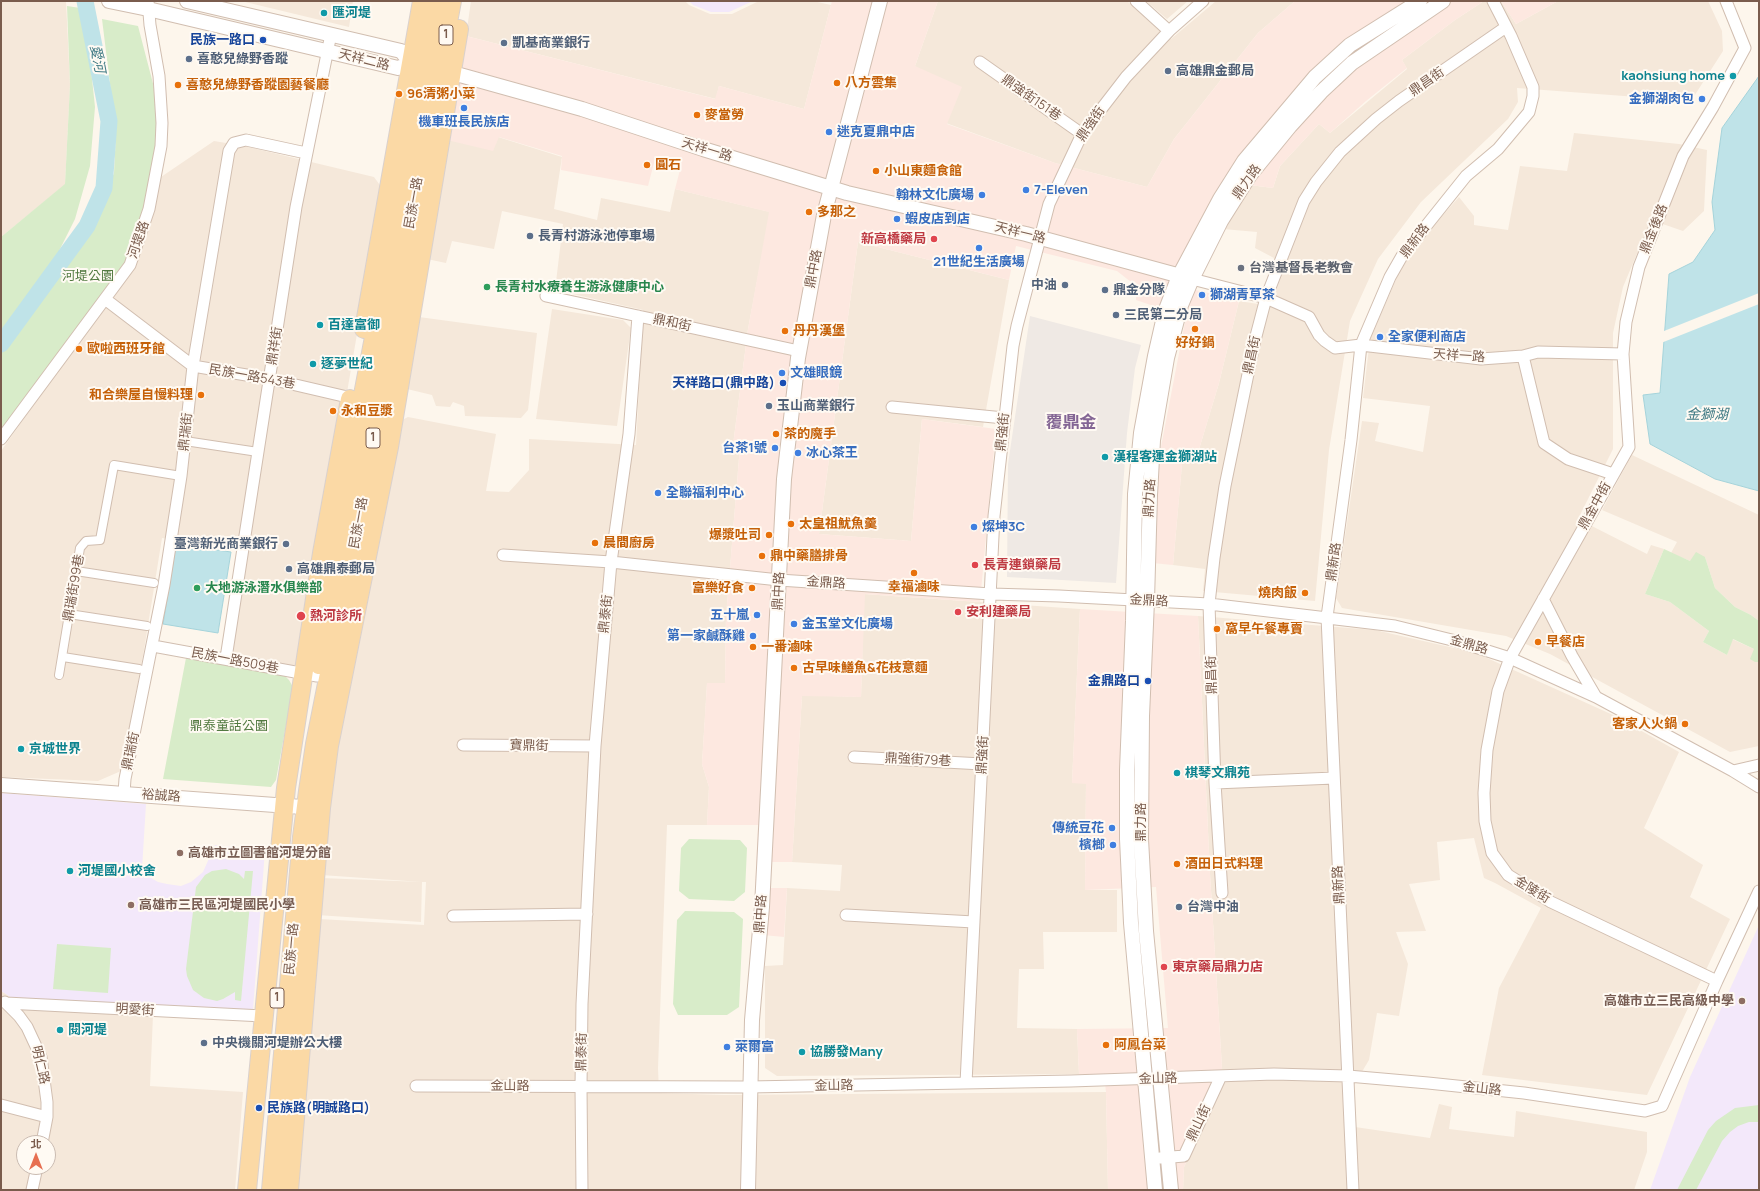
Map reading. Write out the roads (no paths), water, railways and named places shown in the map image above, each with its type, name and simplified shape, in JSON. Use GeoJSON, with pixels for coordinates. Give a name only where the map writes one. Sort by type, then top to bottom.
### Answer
{"type":"FeatureCollection","features":[{"type":"Feature","properties":{"kind":"main road","name":"民族一路"},"geometry":{"type":"LineString","coordinates":[[422,1],[433,68]]}},
{"type":"Feature","properties":{"kind":"main road","name":"民族一路"},"geometry":{"type":"LineString","coordinates":[[271,1190],[310,675],[372,403],[433,68],[438,1]]}},
{"type":"Feature","properties":{"kind":"main road","name":"民族一路"},"geometry":{"type":"LineString","coordinates":[[247,1190],[264,1016],[301,806],[315,744],[351,562],[372,403],[433,68],[452,1]]}},
{"type":"Feature","properties":{"kind":"main road","name":"民族一路"},"geometry":{"type":"LineString","coordinates":[[433,68],[464,1]]}},
{"type":"Feature","properties":{"kind":"main road","name":"民族一路"},"geometry":{"type":"LineString","coordinates":[[259,1190],[301,806]]}},
{"type":"Feature","properties":{"kind":"main road","name":"民族一路"},"geometry":{"type":"LineString","coordinates":[[289,1190],[301,806]]}},
{"type":"Feature","properties":{"kind":"street","name":"天祥二路"},"geometry":{"type":"LineString","coordinates":[[110,1],[148,5],[398,68],[433,68]]}},
{"type":"Feature","properties":{"kind":"street","name":"天祥二路"},"geometry":{"type":"LineString","coordinates":[[187,1],[401,51],[433,68]]}},
{"type":"Feature","properties":{"kind":"street","name":"鼎中路"},"geometry":{"type":"LineString","coordinates":[[748,1190],[749,1087],[752,1020],[762,907],[784,479],[799,351],[830,188],[880,1]]}},
{"type":"Feature","properties":{"kind":"street"},"geometry":{"type":"LineString","coordinates":[[1136,1],[1169,31]]}},
{"type":"Feature","properties":{"kind":"street","name":"鼎強街"},"geometry":{"type":"LineString","coordinates":[[966,1083],[992,594],[994,516],[1013,346],[1049,204],[1082,134],[1126,77],[1169,31],[1203,1]]}},
{"type":"Feature","properties":{"kind":"street","name":"鼎力路"},"geometry":{"type":"LineString","coordinates":[[1145,1079],[1131,923],[1127,839],[1128,724],[1150,495],[1153,440],[1167,358],[1182,305],[1186,277],[1220,199],[1240,168],[1288,107],[1315,77],[1350,46],[1420,1]]}},
{"type":"Feature","properties":{"kind":"street","name":"鼎力路"},"geometry":{"type":"LineString","coordinates":[[1186,277],[1250,175],[1306,109],[1352,63],[1443,1]]}},
{"type":"Feature","properties":{"kind":"street","name":"鼎新路"},"geometry":{"type":"LineString","coordinates":[[1353,1190],[1327,617],[1351,440],[1360,345],[1390,277],[1402,256],[1466,176],[1498,149],[1529,112],[1533,96],[1533,87],[1493,1]]}},
{"type":"Feature","properties":{"kind":"street","name":"鼎金後路"},"geometry":{"type":"LineString","coordinates":[[1613,474],[1629,447],[1623,354],[1626,322],[1639,267],[1683,156],[1713,107],[1745,48],[1726,1]]}},
{"type":"Feature","properties":{"kind":"street","name":"河堤路"},"geometry":{"type":"LineString","coordinates":[[1,439],[130,265],[149,210],[161,146],[161,104],[148,5]]}},
{"type":"Feature","properties":{"kind":"street","name":"鼎昌街"},"geometry":{"type":"LineString","coordinates":[[1222,893],[1215,783],[1210,604],[1214,558],[1225,486],[1255,340],[1266,298],[1279,261],[1304,201],[1316,182],[1340,152],[1376,119],[1506,27]]}},
{"type":"Feature","properties":{"kind":"street","name":"鼎祥街"},"geometry":{"type":"LineString","coordinates":[[226,658],[306,153],[331,34]]}},
{"type":"Feature","properties":{"kind":"street","name":"鼎強街151巷"},"geometry":{"type":"LineString","coordinates":[[980,62],[1082,134]]}},
{"type":"Feature","properties":{"kind":"street","name":"天祥一路"},"geometry":{"type":"LineString","coordinates":[[433,68],[582,108],[679,141],[830,188],[1040,238],[1266,298],[1309,317],[1316,331],[1332,346],[1337,348],[1360,345],[1481,359],[1523,356],[1538,352],[1623,354]]}},
{"type":"Feature","properties":{"kind":"street","name":"鼎瑞街"},"geometry":{"type":"LineString","coordinates":[[124,793],[125,779],[153,646],[181,476],[193,366],[229,151],[234,143],[246,140],[306,153]]}},
{"type":"Feature","properties":{"kind":"street","name":"鼎和街"},"geometry":{"type":"LineString","coordinates":[[546,296],[799,351]]}},
{"type":"Feature","properties":{"kind":"street","name":"民族一路543巷"},"geometry":{"type":"LineString","coordinates":[[105,299],[193,366],[270,379],[372,403]]}},
{"type":"Feature","properties":{"kind":"street","name":"鼎泰街"},"geometry":{"type":"LineString","coordinates":[[582,1190],[581,1087],[584,974],[595,746],[611,562],[629,434],[638,316]]}},
{"type":"Feature","properties":{"kind":"street","name":"鼎金中街"},"geometry":{"type":"LineString","coordinates":[[1510,658],[1613,474],[1568,459],[1544,443],[1523,356]]}},
{"type":"Feature","properties":{"kind":"street"},"geometry":{"type":"LineString","coordinates":[[892,407],[1004,418]]}},
{"type":"Feature","properties":{"kind":"street"},"geometry":{"type":"LineString","coordinates":[[185,441],[258,452]]}},
{"type":"Feature","properties":{"kind":"street","name":"鼎瑞街99巷"},"geometry":{"type":"LineString","coordinates":[[59,675],[80,548],[86,540],[100,540],[114,465],[181,476]]}},
{"type":"Feature","properties":{"kind":"street","name":"金鼎路"},"geometry":{"type":"LineString","coordinates":[[503,555],[611,562],[779,580],[992,594],[1210,604],[1395,626],[1456,641],[1510,658],[1596,697],[1733,771],[1759,787]]}},
{"type":"Feature","properties":{"kind":"street"},"geometry":{"type":"LineString","coordinates":[[76,571],[154,583]]}},
{"type":"Feature","properties":{"kind":"street"},"geometry":{"type":"LineString","coordinates":[[1543,599],[1572,656],[1596,697]]}},
{"type":"Feature","properties":{"kind":"street","name":"鼎力路"},"geometry":{"type":"LineString","coordinates":[[1140,601],[1142,716],[1141,839],[1146,931],[1160,1079]]}},
{"type":"Feature","properties":{"kind":"street"},"geometry":{"type":"LineString","coordinates":[[69,614],[147,626]]}},
{"type":"Feature","properties":{"kind":"street","name":"民族一路509巷"},"geometry":{"type":"LineString","coordinates":[[153,646],[226,658],[310,675]]}},
{"type":"Feature","properties":{"kind":"street"},"geometry":{"type":"LineString","coordinates":[[63,657],[139,669]]}},
{"type":"Feature","properties":{"kind":"street","name":"金陵街"},"geometry":{"type":"LineString","coordinates":[[1510,658],[1498,691],[1487,750],[1484,793],[1485,822],[1492,853],[1508,875],[1551,902],[1717,981]]}},
{"type":"Feature","properties":{"kind":"street","name":"寶鼎街"},"geometry":{"type":"LineString","coordinates":[[464,745],[595,746]]}},
{"type":"Feature","properties":{"kind":"street","name":"鼎強街79巷"},"geometry":{"type":"LineString","coordinates":[[854,757],[982,764]]}},
{"type":"Feature","properties":{"kind":"street"},"geometry":{"type":"LineString","coordinates":[[1733,771],[1759,765]]}},
{"type":"Feature","properties":{"kind":"street"},"geometry":{"type":"LineString","coordinates":[[1215,783],[1334,778]]}},
{"type":"Feature","properties":{"kind":"street","name":"裕誠路"},"geometry":{"type":"LineString","coordinates":[[1,784],[301,806]]}},
{"type":"Feature","properties":{"kind":"street","name":"金山路"},"geometry":{"type":"LineString","coordinates":[[416,1086],[749,1087],[1160,1079],[1274,1074],[1348,1076],[1524,1093],[1645,1111],[1662,1106],[1717,981],[1759,891]]}},
{"type":"Feature","properties":{"kind":"street"},"geometry":{"type":"LineString","coordinates":[[453,916],[587,914]]}},
{"type":"Feature","properties":{"kind":"street"},"geometry":{"type":"LineString","coordinates":[[846,915],[974,922]]}},
{"type":"Feature","properties":{"kind":"street","name":"明愛街"},"geometry":{"type":"LineString","coordinates":[[4,1002],[264,1016]]}},
{"type":"Feature","properties":{"kind":"street","name":"明仁路"},"geometry":{"type":"LineString","coordinates":[[4,1002],[19,1016],[27,1027],[41,1056],[47,1102],[47,1117],[44,1135]]}},
{"type":"Feature","properties":{"kind":"street","name":"鼎山街"},"geometry":{"type":"LineString","coordinates":[[1153,1159],[1184,1156],[1221,1076]]}},
{"type":"Feature","properties":{"kind":"street"},"geometry":{"type":"LineString","coordinates":[[1145,1079],[1155,1190]]}},
{"type":"Feature","properties":{"kind":"street","name":"鼎山街"},"geometry":{"type":"LineString","coordinates":[[1160,1079],[1169,1157],[1171,1190]]}},
{"type":"Feature","properties":{"kind":"street"},"geometry":{"type":"LineString","coordinates":[[1,1105],[47,1117]]}},
{"type":"Feature","properties":{"kind":"street"},"geometry":{"type":"LineString","coordinates":[[32,1190],[35,1175]]}},
{"type":"Feature","properties":{"kind":"water","name":"金獅湖"},"geometry":{"type":"Polygon","coordinates":[[[1759,76],[1759,491],[1715,479],[1650,444],[1643,395],[1660,393],[1669,274],[1693,262],[1715,230],[1712,202],[1722,128],[1759,76]]]}},
{"type":"Feature","properties":{"kind":"water","name":"大地游泳潛水俱樂部"},"geometry":{"type":"Polygon","coordinates":[[[176,544],[231,552],[218,633],[163,624],[176,544]]]}},
{"type":"Feature","properties":{"kind":"waterway","name":"愛河"},"geometry":{"type":"LineString","coordinates":[[1,344],[87,226],[104,188],[109,121],[85,1]]}},
{"type":"Feature","properties":{"kind":"place","name":"匯河堤"},"geometry":{"type":"Point","coordinates":[324,13]}},
{"type":"Feature","properties":{"kind":"place","name":"民族一路口"},"geometry":{"type":"Point","coordinates":[263,40]}},
{"type":"Feature","properties":{"kind":"place","name":"凱基商業銀行"},"geometry":{"type":"Point","coordinates":[504,43]}},
{"type":"Feature","properties":{"kind":"place","name":"喜憨兒綠野香蹤"},"geometry":{"type":"Point","coordinates":[189,59]}},
{"type":"Feature","properties":{"kind":"place","name":"高雄鼎金郵局"},"geometry":{"type":"Point","coordinates":[1168,71]}},
{"type":"Feature","properties":{"kind":"place","name":"kaohsiung home"},"geometry":{"type":"Point","coordinates":[1733,76]}},
{"type":"Feature","properties":{"kind":"place","name":"八方雲集"},"geometry":{"type":"Point","coordinates":[837,83]}},
{"type":"Feature","properties":{"kind":"place","name":"喜憨兒綠野香蹤園藝餐廳"},"geometry":{"type":"Point","coordinates":[178,85]}},
{"type":"Feature","properties":{"kind":"place","name":"96清粥小菜"},"geometry":{"type":"Point","coordinates":[399,94]}},
{"type":"Feature","properties":{"kind":"place","name":"金獅湖肉包"},"geometry":{"type":"Point","coordinates":[1702,99]}},
{"type":"Feature","properties":{"kind":"place","name":"機車班長民族店"},"geometry":{"type":"Point","coordinates":[464,108]}},
{"type":"Feature","properties":{"kind":"place","name":"麥當勞"},"geometry":{"type":"Point","coordinates":[697,115]}},
{"type":"Feature","properties":{"kind":"place","name":"迷克夏鼎中店"},"geometry":{"type":"Point","coordinates":[829,132]}},
{"type":"Feature","properties":{"kind":"place","name":"圓石"},"geometry":{"type":"Point","coordinates":[647,165]}},
{"type":"Feature","properties":{"kind":"place","name":"小山東麵食館"},"geometry":{"type":"Point","coordinates":[876,171]}},
{"type":"Feature","properties":{"kind":"place","name":"7-Eleven"},"geometry":{"type":"Point","coordinates":[1026,190]}},
{"type":"Feature","properties":{"kind":"place","name":"翰林文化廣場"},"geometry":{"type":"Point","coordinates":[982,195]}},
{"type":"Feature","properties":{"kind":"place","name":"多那之"},"geometry":{"type":"Point","coordinates":[809,212]}},
{"type":"Feature","properties":{"kind":"place","name":"蝦皮店到店"},"geometry":{"type":"Point","coordinates":[897,219]}},
{"type":"Feature","properties":{"kind":"place","name":"長青村游泳池停車場"},"geometry":{"type":"Point","coordinates":[530,236]}},
{"type":"Feature","properties":{"kind":"place","name":"新高橋藥局"},"geometry":{"type":"Point","coordinates":[934,239]}},
{"type":"Feature","properties":{"kind":"place","name":"21世紀生活廣場"},"geometry":{"type":"Point","coordinates":[979,248]}},
{"type":"Feature","properties":{"kind":"place","name":"台灣基督長老教會"},"geometry":{"type":"Point","coordinates":[1241,268]}},
{"type":"Feature","properties":{"kind":"place","name":"中油"},"geometry":{"type":"Point","coordinates":[1065,285]}},
{"type":"Feature","properties":{"kind":"place","name":"長青村水療養生游泳健康中心"},"geometry":{"type":"Point","coordinates":[487,287]}},
{"type":"Feature","properties":{"kind":"place","name":"鼎金分隊"},"geometry":{"type":"Point","coordinates":[1105,290]}},
{"type":"Feature","properties":{"kind":"place","name":"獅湖青草茶"},"geometry":{"type":"Point","coordinates":[1202,295]}},
{"type":"Feature","properties":{"kind":"place","name":"三民第二分局"},"geometry":{"type":"Point","coordinates":[1116,315]}},
{"type":"Feature","properties":{"kind":"place","name":"百達富御"},"geometry":{"type":"Point","coordinates":[320,325]}},
{"type":"Feature","properties":{"kind":"place","name":"好好鍋"},"geometry":{"type":"Point","coordinates":[1195,329]}},
{"type":"Feature","properties":{"kind":"place","name":"丹丹漢堡"},"geometry":{"type":"Point","coordinates":[785,331]}},
{"type":"Feature","properties":{"kind":"place","name":"全家便利商店"},"geometry":{"type":"Point","coordinates":[1380,337]}},
{"type":"Feature","properties":{"kind":"place","name":"歐啦西班牙館"},"geometry":{"type":"Point","coordinates":[79,349]}},
{"type":"Feature","properties":{"kind":"place","name":"逐夢世紀"},"geometry":{"type":"Point","coordinates":[313,364]}},
{"type":"Feature","properties":{"kind":"place","name":"文雄眼鏡"},"geometry":{"type":"Point","coordinates":[782,373]}},
{"type":"Feature","properties":{"kind":"place","name":"天祥路口(鼎中路)"},"geometry":{"type":"Point","coordinates":[783,383]}},
{"type":"Feature","properties":{"kind":"place","name":"和合樂屋自慢料理"},"geometry":{"type":"Point","coordinates":[201,395]}},
{"type":"Feature","properties":{"kind":"place","name":"玉山商業銀行"},"geometry":{"type":"Point","coordinates":[769,406]}},
{"type":"Feature","properties":{"kind":"place","name":"永和豆漿"},"geometry":{"type":"Point","coordinates":[333,411]}},
{"type":"Feature","properties":{"kind":"place","name":"茶的魔手"},"geometry":{"type":"Point","coordinates":[776,434]}},
{"type":"Feature","properties":{"kind":"place","name":"台茶1號"},"geometry":{"type":"Point","coordinates":[775,448]}},
{"type":"Feature","properties":{"kind":"place","name":"冰心茶王"},"geometry":{"type":"Point","coordinates":[798,453]}},
{"type":"Feature","properties":{"kind":"place","name":"漢程客運金獅湖站"},"geometry":{"type":"Point","coordinates":[1105,457]}},
{"type":"Feature","properties":{"kind":"place","name":"全聯福利中心"},"geometry":{"type":"Point","coordinates":[658,493]}},
{"type":"Feature","properties":{"kind":"place","name":"太皇祖魷魚羹"},"geometry":{"type":"Point","coordinates":[791,524]}},
{"type":"Feature","properties":{"kind":"place","name":"燦坤3C"},"geometry":{"type":"Point","coordinates":[974,527]}},
{"type":"Feature","properties":{"kind":"place","name":"爆漿吐司"},"geometry":{"type":"Point","coordinates":[769,535]}},
{"type":"Feature","properties":{"kind":"place","name":"晨間廚房"},"geometry":{"type":"Point","coordinates":[595,543]}},
{"type":"Feature","properties":{"kind":"place","name":"臺灣新光商業銀行"},"geometry":{"type":"Point","coordinates":[286,544]}},
{"type":"Feature","properties":{"kind":"place","name":"鼎中藥膳排骨"},"geometry":{"type":"Point","coordinates":[762,556]}},
{"type":"Feature","properties":{"kind":"place","name":"長青連鎖藥局"},"geometry":{"type":"Point","coordinates":[975,565]}},
{"type":"Feature","properties":{"kind":"place","name":"高雄鼎泰郵局"},"geometry":{"type":"Point","coordinates":[289,569]}},
{"type":"Feature","properties":{"kind":"place","name":"幸福滷味"},"geometry":{"type":"Point","coordinates":[914,573]}},
{"type":"Feature","properties":{"kind":"place","name":"大地游泳潛水俱樂部"},"geometry":{"type":"Point","coordinates":[197,588]}},
{"type":"Feature","properties":{"kind":"place","name":"富樂好食"},"geometry":{"type":"Point","coordinates":[752,588]}},
{"type":"Feature","properties":{"kind":"place","name":"燒肉飯"},"geometry":{"type":"Point","coordinates":[1305,593]}},
{"type":"Feature","properties":{"kind":"place","name":"安利建藥局"},"geometry":{"type":"Point","coordinates":[958,612]}},
{"type":"Feature","properties":{"kind":"place","name":"五十嵐"},"geometry":{"type":"Point","coordinates":[757,615]}},
{"type":"Feature","properties":{"kind":"place","name":"熱河診所"},"geometry":{"type":"Point","coordinates":[301,616]}},
{"type":"Feature","properties":{"kind":"place","name":"金玉堂文化廣場"},"geometry":{"type":"Point","coordinates":[794,624]}},
{"type":"Feature","properties":{"kind":"place","name":"窩早午餐專賣"},"geometry":{"type":"Point","coordinates":[1217,629]}},
{"type":"Feature","properties":{"kind":"place","name":"第一家鹹酥雞"},"geometry":{"type":"Point","coordinates":[753,636]}},
{"type":"Feature","properties":{"kind":"place","name":"早餐店"},"geometry":{"type":"Point","coordinates":[1538,642]}},
{"type":"Feature","properties":{"kind":"place","name":"一番滷味"},"geometry":{"type":"Point","coordinates":[753,647]}},
{"type":"Feature","properties":{"kind":"place","name":"古早味鱔魚&花枝意麵"},"geometry":{"type":"Point","coordinates":[794,668]}},
{"type":"Feature","properties":{"kind":"place","name":"金鼎路口"},"geometry":{"type":"Point","coordinates":[1148,681]}},
{"type":"Feature","properties":{"kind":"place","name":"客家人火鍋"},"geometry":{"type":"Point","coordinates":[1685,724]}},
{"type":"Feature","properties":{"kind":"place","name":"京城世界"},"geometry":{"type":"Point","coordinates":[21,749]}},
{"type":"Feature","properties":{"kind":"place","name":"棋琴文鼎苑"},"geometry":{"type":"Point","coordinates":[1177,773]}},
{"type":"Feature","properties":{"kind":"place","name":"傳統豆花"},"geometry":{"type":"Point","coordinates":[1112,828]}},
{"type":"Feature","properties":{"kind":"place","name":"檳榔"},"geometry":{"type":"Point","coordinates":[1113,845]}},
{"type":"Feature","properties":{"kind":"place","name":"高雄市立圖書館河堤分館"},"geometry":{"type":"Point","coordinates":[180,853]}},
{"type":"Feature","properties":{"kind":"place","name":"酒田日式料理"},"geometry":{"type":"Point","coordinates":[1177,864]}},
{"type":"Feature","properties":{"kind":"place","name":"河堤國小校舍"},"geometry":{"type":"Point","coordinates":[70,871]}},
{"type":"Feature","properties":{"kind":"place","name":"高雄市三民區河堤國民小學"},"geometry":{"type":"Point","coordinates":[131,905]}},
{"type":"Feature","properties":{"kind":"place","name":"台灣中油"},"geometry":{"type":"Point","coordinates":[1179,907]}},
{"type":"Feature","properties":{"kind":"place","name":"東京藥局鼎力店"},"geometry":{"type":"Point","coordinates":[1164,967]}},
{"type":"Feature","properties":{"kind":"place","name":"高雄市立三民高級中學"},"geometry":{"type":"Point","coordinates":[1742,1001]}},
{"type":"Feature","properties":{"kind":"place","name":"閱河堤"},"geometry":{"type":"Point","coordinates":[60,1030]}},
{"type":"Feature","properties":{"kind":"place","name":"中央機關河堤辦公大樓"},"geometry":{"type":"Point","coordinates":[204,1043]}},
{"type":"Feature","properties":{"kind":"place","name":"阿鳳台菜"},"geometry":{"type":"Point","coordinates":[1106,1045]}},
{"type":"Feature","properties":{"kind":"place","name":"萊爾富"},"geometry":{"type":"Point","coordinates":[727,1047]}},
{"type":"Feature","properties":{"kind":"place","name":"協勝發Many"},"geometry":{"type":"Point","coordinates":[802,1052]}},
{"type":"Feature","properties":{"kind":"place","name":"民族路(明誠路口)"},"geometry":{"type":"Point","coordinates":[259,1108]}},
{"type":"Feature","properties":{"kind":"district","name":"覆鼎金"},"geometry":{"type":"Point","coordinates":[1071,423]}},
{"type":"Feature","properties":{"kind":"park label","name":"河堤公園"},"geometry":{"type":"Point","coordinates":[88,276]}},
{"type":"Feature","properties":{"kind":"park label","name":"鼎泰童話公園"},"geometry":{"type":"Point","coordinates":[229,726]}}]}
